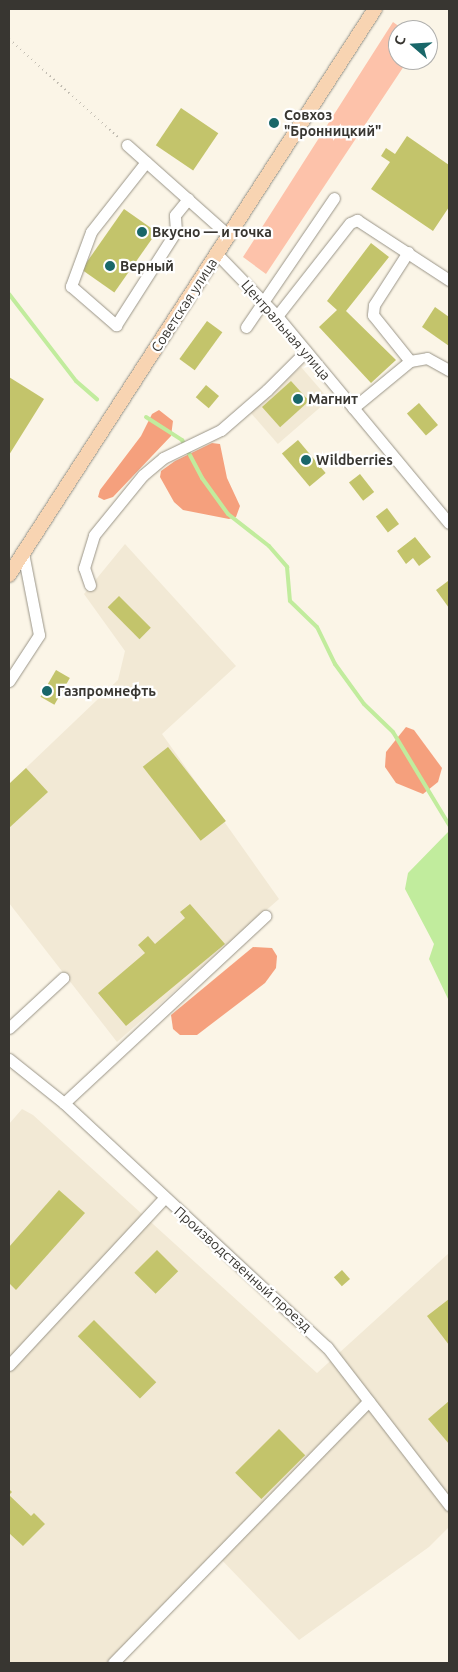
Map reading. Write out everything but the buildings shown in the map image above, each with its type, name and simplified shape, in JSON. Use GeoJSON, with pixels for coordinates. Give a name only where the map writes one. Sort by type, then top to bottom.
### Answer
{"type":"FeatureCollection","features":[{"type":"Feature","properties":{"kind":"main road","name":"Советская улица"},"geometry":{"type":"LineString","coordinates":[[9,575],[374,9]]}},
{"type":"Feature","properties":{"kind":"street"},"geometry":{"type":"LineString","coordinates":[[127,145],[229,236]]}},
{"type":"Feature","properties":{"kind":"street"},"geometry":{"type":"LineString","coordinates":[[146,162],[92,232],[71,286],[116,325],[176,231],[175,215],[188,198]]}},
{"type":"Feature","properties":{"kind":"street"},"geometry":{"type":"LineString","coordinates":[[246,327],[334,198]]}},
{"type":"Feature","properties":{"kind":"street"},"geometry":{"type":"LineString","coordinates":[[277,316],[350,223],[365,222],[449,280]]}},
{"type":"Feature","properties":{"kind":"street"},"geometry":{"type":"LineString","coordinates":[[408,252],[374,305],[373,315],[410,361]]}},
{"type":"Feature","properties":{"kind":"street","name":"Центральная улица"},"geometry":{"type":"LineString","coordinates":[[217,254],[277,316],[449,523]]}},
{"type":"Feature","properties":{"kind":"street"},"geometry":{"type":"LineString","coordinates":[[90,585],[84,568],[94,535],[136,482],[163,458],[221,430],[267,390],[306,351]]}},
{"type":"Feature","properties":{"kind":"street"},"geometry":{"type":"LineString","coordinates":[[353,408],[410,361],[427,358],[449,370]]}},
{"type":"Feature","properties":{"kind":"street"},"geometry":{"type":"LineString","coordinates":[[9,681],[39,635],[23,553]]}},
{"type":"Feature","properties":{"kind":"street"},"geometry":{"type":"LineString","coordinates":[[64,1103],[265,916]]}},
{"type":"Feature","properties":{"kind":"street"},"geometry":{"type":"LineString","coordinates":[[9,1028],[63,978]]}},
{"type":"Feature","properties":{"kind":"street","name":"Производственный проезд"},"geometry":{"type":"LineString","coordinates":[[9,1059],[64,1103],[164,1198],[327,1346],[449,1505]]}},
{"type":"Feature","properties":{"kind":"street"},"geometry":{"type":"LineString","coordinates":[[9,1365],[164,1198]]}},
{"type":"Feature","properties":{"kind":"street"},"geometry":{"type":"LineString","coordinates":[[113,1663],[369,1401]]}},
{"type":"Feature","properties":{"kind":"path"},"geometry":{"type":"LineString","coordinates":[[9,39],[127,145]]}},
{"type":"Feature","properties":{"kind":"shaded area"},"geometry":{"type":"Polygon","coordinates":[[[388,30],[388,70],[401,70],[266,274],[243,257],[388,30]]]}},
{"type":"Feature","properties":{"kind":"shaded area"},"geometry":{"type":"Polygon","coordinates":[[[301,367],[329,399],[278,444],[250,412],[301,367]]]}},
{"type":"Feature","properties":{"kind":"shaded area"},"geometry":{"type":"Polygon","coordinates":[[[159,410],[173,421],[171,436],[113,497],[104,500],[98,497],[100,490],[141,436],[152,414],[159,410]]]}},
{"type":"Feature","properties":{"kind":"shaded area"},"geometry":{"type":"Polygon","coordinates":[[[212,443],[220,444],[227,478],[240,506],[236,517],[229,519],[183,510],[174,502],[160,477],[161,471],[175,461],[212,443]]]}},
{"type":"Feature","properties":{"kind":"shaded area"},"geometry":{"type":"Polygon","coordinates":[[[125,544],[236,666],[162,734],[279,899],[117,1042],[9,903],[9,784],[118,680],[125,651],[84,594],[125,544]]]}},
{"type":"Feature","properties":{"kind":"shaded area"},"geometry":{"type":"Polygon","coordinates":[[[406,727],[414,730],[442,768],[438,782],[423,794],[396,783],[385,767],[386,752],[406,727]]]}},
{"type":"Feature","properties":{"kind":"shaded area"},"geometry":{"type":"Polygon","coordinates":[[[449,831],[449,1001],[429,959],[434,944],[405,889],[408,873],[449,831]]]}},
{"type":"Feature","properties":{"kind":"shaded area"},"geometry":{"type":"Polygon","coordinates":[[[253,947],[272,948],[277,956],[276,968],[265,983],[197,1035],[180,1035],[173,1029],[171,1015],[253,947]]]}},
{"type":"Feature","properties":{"kind":"shaded area"},"geometry":{"type":"Polygon","coordinates":[[[22,1109],[33,1115],[317,1373],[449,1253],[449,1527],[429,1547],[299,1640],[215,1553],[106,1663],[9,1663],[9,1124],[22,1109]]]}},
{"type":"Feature","properties":{"kind":"waterway"},"geometry":{"type":"LineString","coordinates":[[9,294],[76,381],[97,399]]}},
{"type":"Feature","properties":{"kind":"waterway"},"geometry":{"type":"LineString","coordinates":[[146,417],[182,440],[202,478],[228,514],[269,546],[287,567],[290,601],[317,627],[335,664],[364,704],[393,732],[449,825]]}},
{"type":"Feature","properties":{"kind":"place","name":"Совхоз \"Бронницкий\""},"geometry":{"type":"Point","coordinates":[274,123]}},
{"type":"Feature","properties":{"kind":"place","name":"Вкусно — и точка"},"geometry":{"type":"Point","coordinates":[142,232]}},
{"type":"Feature","properties":{"kind":"place","name":"Верный"},"geometry":{"type":"Point","coordinates":[110,266]}},
{"type":"Feature","properties":{"kind":"place","name":"Магнит"},"geometry":{"type":"Point","coordinates":[298,399]}},
{"type":"Feature","properties":{"kind":"place","name":"Wildberries"},"geometry":{"type":"Point","coordinates":[306,460]}},
{"type":"Feature","properties":{"kind":"place","name":"Газпромнефть"},"geometry":{"type":"Point","coordinates":[47,691]}}]}
